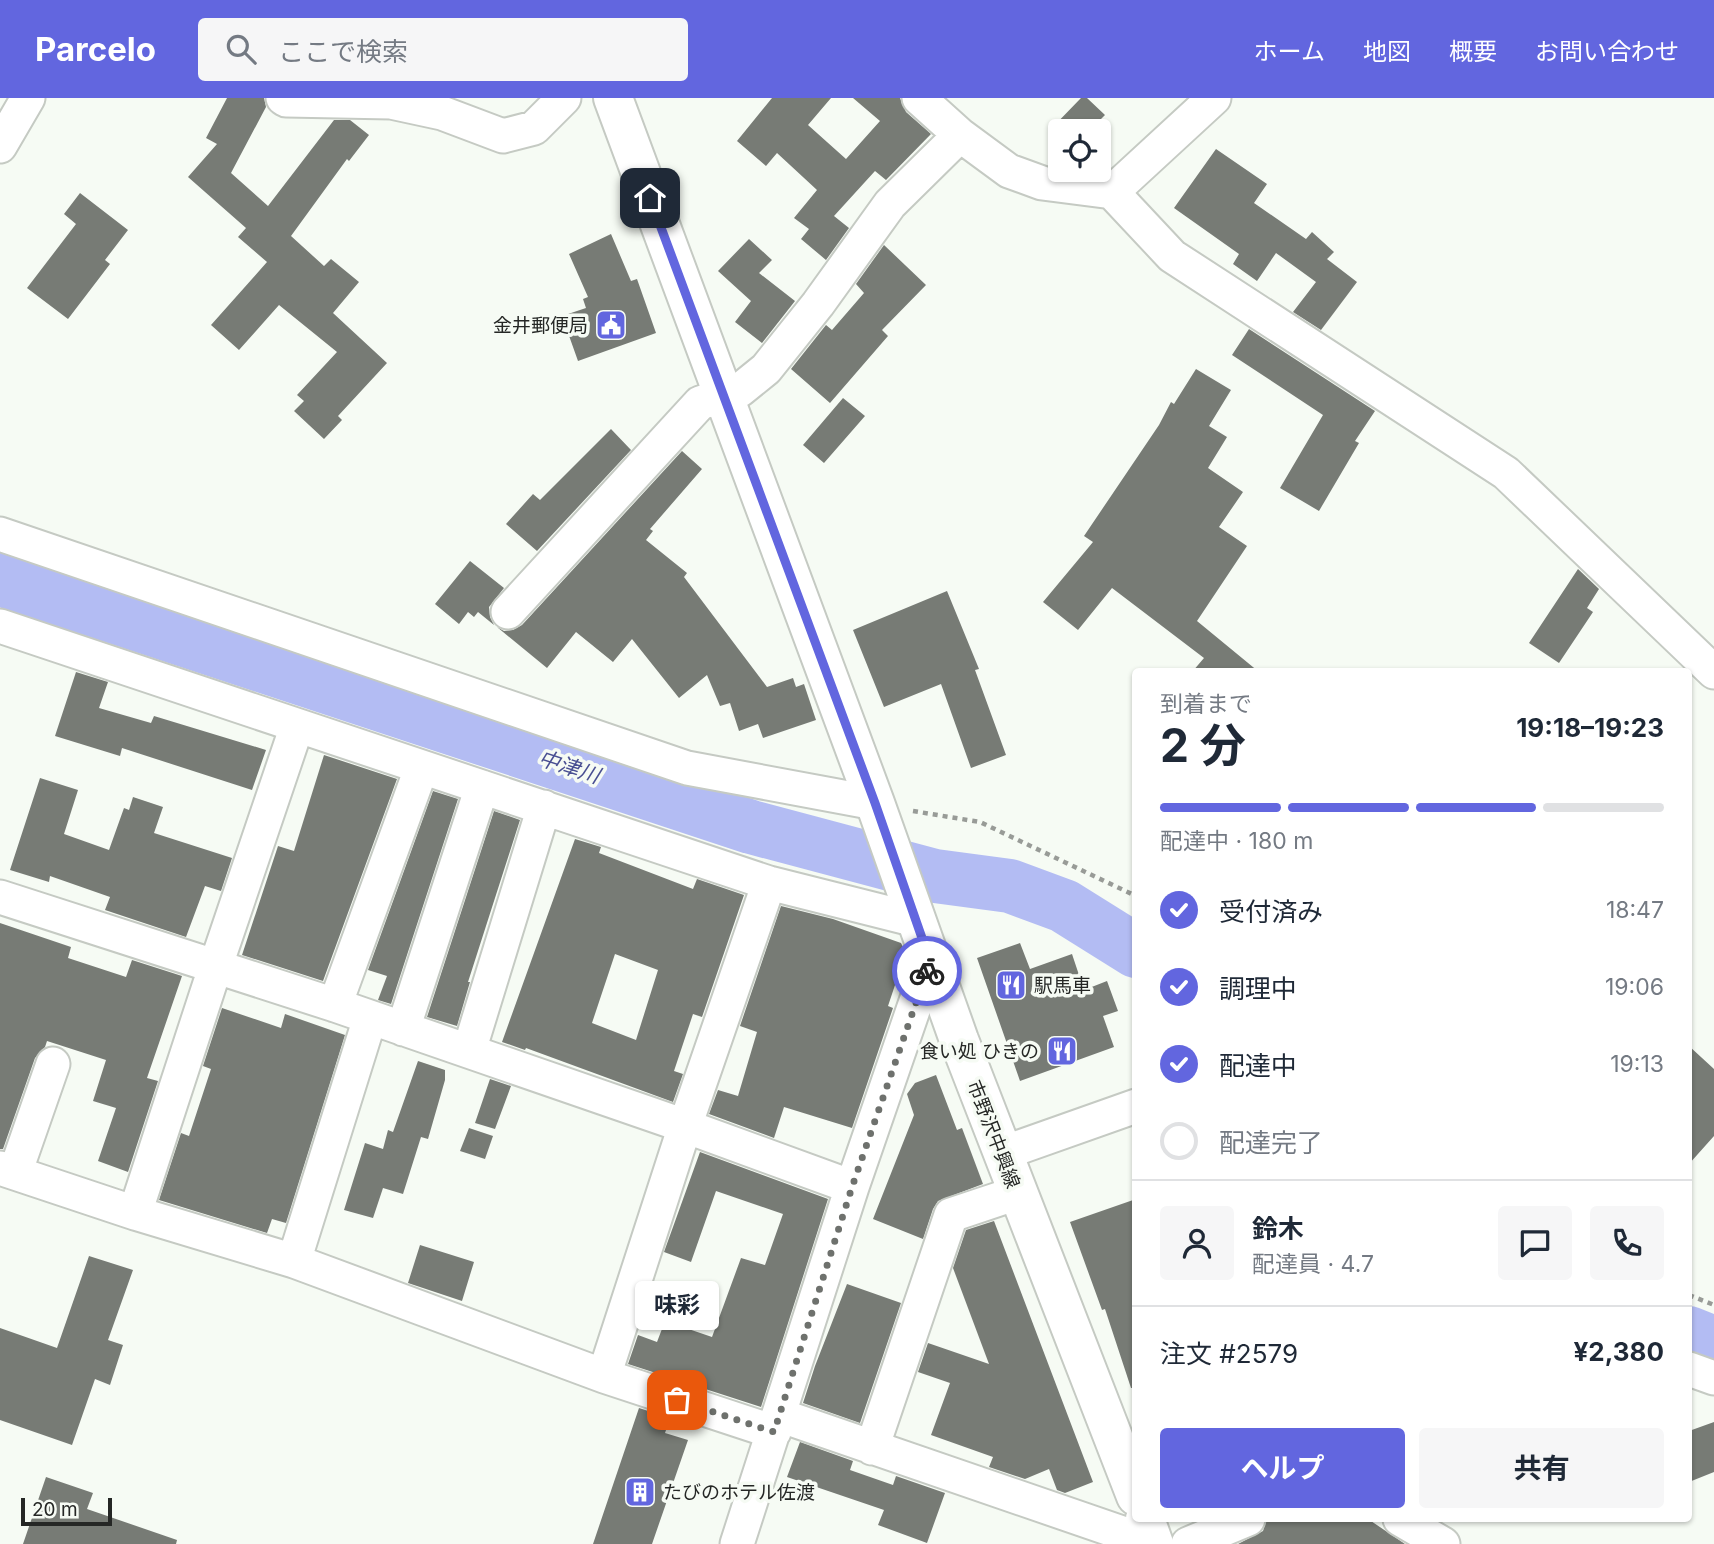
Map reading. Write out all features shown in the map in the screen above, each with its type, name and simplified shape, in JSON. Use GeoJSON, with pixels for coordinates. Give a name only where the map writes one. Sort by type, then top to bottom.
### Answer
{"type":"FeatureCollection","features":[{"type":"Feature","properties":{"kind":"main road","name":"市野沢中興線"},"geometry":{"type":"LineString","coordinates":[[613,98],[878,810],[930,961],[1017,1193],[1132,1486]]}},
{"type":"Feature","properties":{"kind":"main road"},"geometry":{"type":"LineString","coordinates":[[1146,1522],[1154,1544]]}},
{"type":"Feature","properties":{"kind":"street"},"geometry":{"type":"LineString","coordinates":[[0,146],[28,98]]}},
{"type":"Feature","properties":{"kind":"street"},"geometry":{"type":"LineString","coordinates":[[283,98],[391,102],[442,113],[503,136],[534,128],[564,98]]}},
{"type":"Feature","properties":{"kind":"street"},"geometry":{"type":"LineString","coordinates":[[919,98],[960,135],[1009,171],[1042,183],[1112,192],[1172,256],[1506,474],[1712,667]]}},
{"type":"Feature","properties":{"kind":"street"},"geometry":{"type":"LineString","coordinates":[[1112,192],[1214,98]]}},
{"type":"Feature","properties":{"kind":"street"},"geometry":{"type":"LineString","coordinates":[[508,612],[700,403],[740,390],[766,369],[818,304],[890,204],[960,135]]}},
{"type":"Feature","properties":{"kind":"street"},"geometry":{"type":"LineString","coordinates":[[0,534],[687,768],[878,810]]}},
{"type":"Feature","properties":{"kind":"street"},"geometry":{"type":"LineString","coordinates":[[0,626],[421,769],[544,807],[769,883],[912,908]]}},
{"type":"Feature","properties":{"kind":"street"},"geometry":{"type":"LineString","coordinates":[[135,1213],[297,726]]}},
{"type":"Feature","properties":{"kind":"street"},"geometry":{"type":"LineString","coordinates":[[335,1006],[421,769]]}},
{"type":"Feature","properties":{"kind":"street"},"geometry":{"type":"LineString","coordinates":[[403,1029],[482,787]]}},
{"type":"Feature","properties":{"kind":"street"},"geometry":{"type":"LineString","coordinates":[[469,1052],[544,807]]}},
{"type":"Feature","properties":{"kind":"street"},"geometry":{"type":"LineString","coordinates":[[604,1376],[685,1126],[769,883]]}},
{"type":"Feature","properties":{"kind":"street"},"geometry":{"type":"LineString","coordinates":[[0,897],[403,1029],[685,1126],[852,1187]]}},
{"type":"Feature","properties":{"kind":"street"},"geometry":{"type":"LineString","coordinates":[[737,1544],[852,1187],[930,961]]}},
{"type":"Feature","properties":{"kind":"street"},"geometry":{"type":"LineString","coordinates":[[294,1261],[370,1018]]}},
{"type":"Feature","properties":{"kind":"street"},"geometry":{"type":"LineString","coordinates":[[53,1064],[8,1171],[294,1261],[604,1376],[872,1448],[1154,1544]]}},
{"type":"Feature","properties":{"kind":"street"},"geometry":{"type":"LineString","coordinates":[[1003,1153],[1132,1107]]}},
{"type":"Feature","properties":{"kind":"street"},"geometry":{"type":"LineString","coordinates":[[872,1448],[951,1215],[1017,1193]]}},
{"type":"Feature","properties":{"kind":"street"},"geometry":{"type":"LineString","coordinates":[[1692,1371],[1714,1378]]}},
{"type":"Feature","properties":{"kind":"street"},"geometry":{"type":"LineString","coordinates":[[1188,1544],[1241,1522]]}},
{"type":"Feature","properties":{"kind":"street"},"geometry":{"type":"LineString","coordinates":[[1405,1522],[1443,1544]]}},
{"type":"Feature","properties":{"kind":"path"},"geometry":{"type":"LineString","coordinates":[[878,810],[980,822],[1132,894]]}},
{"type":"Feature","properties":{"kind":"path"},"geometry":{"type":"LineString","coordinates":[[1692,1295],[1714,1305]]}},
{"type":"Feature","properties":{"kind":"building"},"geometry":{"type":"Polygon","coordinates":[[[227,98],[264,98],[266,107],[231,173],[268,206],[334,120],[350,120],[369,135],[349,161],[347,159],[291,236],[324,266],[331,259],[359,282],[333,313],[387,363],[338,416],[342,420],[324,439],[294,411],[304,401],[297,395],[337,352],[279,305],[239,350],[211,325],[267,262],[238,237],[246,228],[188,177],[217,144],[206,138],[227,98]]]}},
{"type":"Feature","properties":{"kind":"building"},"geometry":{"type":"Polygon","coordinates":[[[772,98],[831,98],[808,125],[846,159],[880,121],[853,98],[900,98],[906,112],[931,134],[886,180],[875,171],[834,216],[849,228],[826,260],[801,239],[809,229],[794,218],[817,190],[777,153],[766,166],[737,141],[772,98]]]}},
{"type":"Feature","properties":{"kind":"building"},"geometry":{"type":"Polygon","coordinates":[[[1081,98],[1087,98],[1105,115],[1101,119],[1061,119],[1081,98]]]}},
{"type":"Feature","properties":{"kind":"building"},"geometry":{"type":"Polygon","coordinates":[[[1216,149],[1267,184],[1254,203],[1306,239],[1312,232],[1334,252],[1327,259],[1357,282],[1321,330],[1293,312],[1316,282],[1276,253],[1257,281],[1233,264],[1239,254],[1174,208],[1216,149]]]}},
{"type":"Feature","properties":{"kind":"building"},"geometry":{"type":"Polygon","coordinates":[[[80,193],[128,230],[105,260],[110,264],[68,319],[27,288],[76,224],[64,214],[80,193]]]}},
{"type":"Feature","properties":{"kind":"building"},"geometry":{"type":"Polygon","coordinates":[[[611,234],[631,281],[637,279],[656,333],[578,361],[562,316],[586,308],[583,299],[588,297],[569,254],[611,234]]]}},
{"type":"Feature","properties":{"kind":"building"},"geometry":{"type":"Polygon","coordinates":[[[749,239],[772,260],[759,273],[795,301],[762,343],[735,322],[751,301],[718,271],[749,239]]]}},
{"type":"Feature","properties":{"kind":"building"},"geometry":{"type":"Polygon","coordinates":[[[884,245],[926,285],[882,330],[888,336],[830,403],[791,369],[826,325],[832,330],[864,293],[856,284],[884,245]]]}},
{"type":"Feature","properties":{"kind":"building"},"geometry":{"type":"Polygon","coordinates":[[[1249,329],[1375,411],[1355,441],[1359,443],[1319,511],[1280,488],[1323,415],[1232,355],[1249,329]]]}},
{"type":"Feature","properties":{"kind":"building"},"geometry":{"type":"Polygon","coordinates":[[[1196,369],[1231,390],[1209,426],[1227,437],[1208,468],[1243,492],[1219,527],[1247,546],[1197,621],[1254,668],[1195,668],[1204,658],[1112,588],[1078,630],[1043,602],[1093,542],[1084,536],[1159,425],[1171,402],[1174,404],[1196,369]]]}},
{"type":"Feature","properties":{"kind":"building"},"geometry":{"type":"Polygon","coordinates":[[[843,398],[865,416],[824,463],[803,445],[843,398]]]}},
{"type":"Feature","properties":{"kind":"building"},"geometry":{"type":"Polygon","coordinates":[[[611,429],[631,450],[537,551],[506,524],[533,494],[540,500],[611,429]]]}},
{"type":"Feature","properties":{"kind":"building"},"geometry":{"type":"Polygon","coordinates":[[[682,451],[702,469],[650,529],[653,531],[646,540],[687,573],[684,577],[767,687],[793,678],[796,687],[804,684],[816,720],[763,738],[758,724],[739,731],[730,703],[720,706],[707,675],[679,698],[632,639],[613,662],[576,632],[547,668],[497,627],[504,631],[522,625],[682,451]]]}},
{"type":"Feature","properties":{"kind":"building"},"geometry":{"type":"Polygon","coordinates":[[[470,561],[504,588],[489,607],[494,625],[478,612],[474,617],[468,612],[459,624],[435,604],[470,561]]]}},
{"type":"Feature","properties":{"kind":"building"},"geometry":{"type":"Polygon","coordinates":[[[1578,569],[1599,589],[1587,608],[1593,612],[1559,663],[1529,643],[1578,569]]]}},
{"type":"Feature","properties":{"kind":"building"},"geometry":{"type":"Polygon","coordinates":[[[947,591],[979,669],[975,670],[1006,755],[971,768],[941,684],[884,707],[853,630],[947,591]]]}},
{"type":"Feature","properties":{"kind":"building"},"geometry":{"type":"Polygon","coordinates":[[[76,672],[108,682],[99,708],[151,723],[154,716],[266,750],[252,790],[122,748],[120,756],[55,736],[76,672]]]}},
{"type":"Feature","properties":{"kind":"building"},"geometry":{"type":"Polygon","coordinates":[[[324,755],[397,779],[323,981],[242,955],[278,846],[294,851],[324,755]]]}},
{"type":"Feature","properties":{"kind":"building"},"geometry":{"type":"Polygon","coordinates":[[[40,778],[78,790],[64,834],[109,850],[124,808],[129,810],[133,797],[163,807],[154,833],[232,858],[221,891],[205,886],[186,937],[105,910],[110,897],[50,876],[49,882],[10,870],[40,778]]]}},
{"type":"Feature","properties":{"kind":"building"},"geometry":{"type":"Polygon","coordinates":[[[433,791],[458,799],[391,1004],[378,1000],[387,976],[368,970],[433,791]]]}},
{"type":"Feature","properties":{"kind":"building"},"geometry":{"type":"Polygon","coordinates":[[[494,811],[520,820],[468,982],[457,1026],[427,1017],[494,811]]]}},
{"type":"Feature","properties":{"kind":"building"},"geometry":{"type":"Polygon","coordinates":[[[575,839],[601,847],[599,853],[693,889],[697,879],[744,895],[702,1017],[693,1014],[674,1071],[683,1074],[673,1102],[526,1048],[525,1050],[502,1042],[575,839]],[[615,954],[592,1023],[636,1040],[658,970],[615,954]]]}},
{"type":"Feature","properties":{"kind":"building"},"geometry":{"type":"Polygon","coordinates":[[[781,906],[833,919],[901,943],[904,949],[894,975],[898,976],[888,1006],[893,1008],[852,1128],[784,1107],[774,1138],[709,1114],[718,1090],[738,1096],[757,1032],[740,1026],[781,906]]]}},
{"type":"Feature","properties":{"kind":"building"},"geometry":{"type":"Polygon","coordinates":[[[0,923],[71,947],[68,958],[126,977],[132,960],[182,976],[147,1078],[158,1081],[128,1172],[98,1161],[116,1108],[93,1101],[106,1060],[47,1041],[35,1058],[3,1149],[0,1149],[0,923]]]}},
{"type":"Feature","properties":{"kind":"building"},"geometry":{"type":"Polygon","coordinates":[[[1020,943],[1030,969],[1072,954],[1084,990],[1107,981],[1118,1011],[1103,1016],[1114,1047],[1020,1081],[977,958],[1020,943]]]}},
{"type":"Feature","properties":{"kind":"building"},"geometry":{"type":"Polygon","coordinates":[[[222,1008],[281,1028],[285,1014],[345,1035],[286,1223],[272,1219],[267,1233],[159,1200],[181,1133],[189,1136],[211,1069],[203,1066],[222,1008]]]}},
{"type":"Feature","properties":{"kind":"building"},"geometry":{"type":"Polygon","coordinates":[[[1692,1049],[1714,1069],[1714,1136],[1692,1161],[1692,1049]]]}},
{"type":"Feature","properties":{"kind":"building"},"geometry":{"type":"Polygon","coordinates":[[[418,1061],[445,1070],[445,1080],[428,1139],[421,1137],[403,1194],[383,1188],[373,1218],[344,1210],[365,1143],[383,1149],[388,1130],[393,1132],[418,1061]]]}},
{"type":"Feature","properties":{"kind":"building"},"geometry":{"type":"Polygon","coordinates":[[[936,1075],[957,1130],[962,1128],[983,1184],[938,1201],[923,1239],[873,1219],[914,1115],[907,1094],[915,1083],[936,1075]]]}},
{"type":"Feature","properties":{"kind":"building"},"geometry":{"type":"Polygon","coordinates":[[[490,1079],[511,1086],[495,1129],[475,1123],[490,1079]]]}},
{"type":"Feature","properties":{"kind":"building"},"geometry":{"type":"Polygon","coordinates":[[[469,1128],[493,1136],[485,1159],[460,1151],[469,1128]]]}},
{"type":"Feature","properties":{"kind":"building"},"geometry":{"type":"Polygon","coordinates":[[[700,1152],[828,1199],[761,1407],[628,1364],[638,1335],[657,1342],[665,1321],[712,1337],[741,1258],[765,1265],[783,1214],[716,1191],[691,1262],[664,1252],[700,1152]]]}},
{"type":"Feature","properties":{"kind":"building"},"geometry":{"type":"Polygon","coordinates":[[[1132,1200],[1132,1388],[1105,1309],[1102,1310],[1070,1222],[1132,1200]]]}},
{"type":"Feature","properties":{"kind":"building"},"geometry":{"type":"Polygon","coordinates":[[[994,1221],[1093,1482],[1065,1493],[1057,1490],[1049,1469],[1025,1479],[989,1467],[993,1457],[931,1435],[950,1383],[918,1372],[928,1343],[989,1364],[953,1268],[966,1230],[994,1221]]]}},
{"type":"Feature","properties":{"kind":"building"},"geometry":{"type":"Polygon","coordinates":[[[420,1245],[474,1262],[462,1301],[408,1283],[420,1245]]]}},
{"type":"Feature","properties":{"kind":"building"},"geometry":{"type":"Polygon","coordinates":[[[89,1256],[133,1270],[108,1340],[123,1345],[110,1385],[95,1379],[72,1445],[0,1420],[0,1328],[57,1348],[89,1256]]]}},
{"type":"Feature","properties":{"kind":"building"},"geometry":{"type":"Polygon","coordinates":[[[847,1284],[901,1303],[860,1423],[803,1403],[847,1284]]]}},
{"type":"Feature","properties":{"kind":"building","name":"たびのホテル佐渡"},"geometry":{"type":"Polygon","coordinates":[[[639,1408],[670,1418],[665,1433],[688,1440],[652,1544],[593,1544],[639,1408]]]}},
{"type":"Feature","properties":{"kind":"building"},"geometry":{"type":"Polygon","coordinates":[[[1714,1422],[1714,1472],[1692,1481],[1692,1430],[1714,1422]]]}},
{"type":"Feature","properties":{"kind":"building"},"geometry":{"type":"Polygon","coordinates":[[[800,1442],[853,1461],[850,1470],[893,1485],[896,1476],[945,1493],[927,1543],[878,1525],[884,1510],[787,1477],[800,1442]]]}},
{"type":"Feature","properties":{"kind":"building"},"geometry":{"type":"Polygon","coordinates":[[[46,1477],[93,1493],[87,1509],[177,1540],[176,1544],[23,1544],[46,1477]]]}},
{"type":"Feature","properties":{"kind":"building"},"geometry":{"type":"Polygon","coordinates":[[[1266,1522],[1372,1522],[1405,1544],[1238,1544],[1263,1531],[1266,1522]]]}},
{"type":"Feature","properties":{"kind":"waterway","name":"中津川"},"geometry":{"type":"LineString","coordinates":[[0,579],[751,827],[935,876],[1010,886],[1064,906],[1132,948]]}},
{"type":"Feature","properties":{"kind":"waterway","name":"中津川"},"geometry":{"type":"LineString","coordinates":[[1692,1334],[1714,1343]]}},
{"type":"Feature","properties":{"kind":"way so far"},"geometry":{"type":"LineString","coordinates":[[677,1400],[774,1432],[852,1187],[927,971]]}},
{"type":"Feature","properties":{"kind":"place","name":"金井郵便局"},"geometry":{"type":"Point","coordinates":[611,325]}},
{"type":"Feature","properties":{"kind":"place","name":"駅馬車"},"geometry":{"type":"Point","coordinates":[1011,985]}},
{"type":"Feature","properties":{"kind":"place","name":"食い処 ひきの"},"geometry":{"type":"Point","coordinates":[1062,1051]}},
{"type":"Feature","properties":{"kind":"place","name":"味彩"},"geometry":{"type":"Point","coordinates":[677,1400]}},
{"type":"Feature","properties":{"kind":"place","name":"たびのホテル佐渡"},"geometry":{"type":"Point","coordinates":[640,1492]}},
{"type":"Feature","properties":{"kind":"route"},"geometry":{"type":"LineString","coordinates":[[650,198],[875,803],[930,961],[927,971]]}}]}
